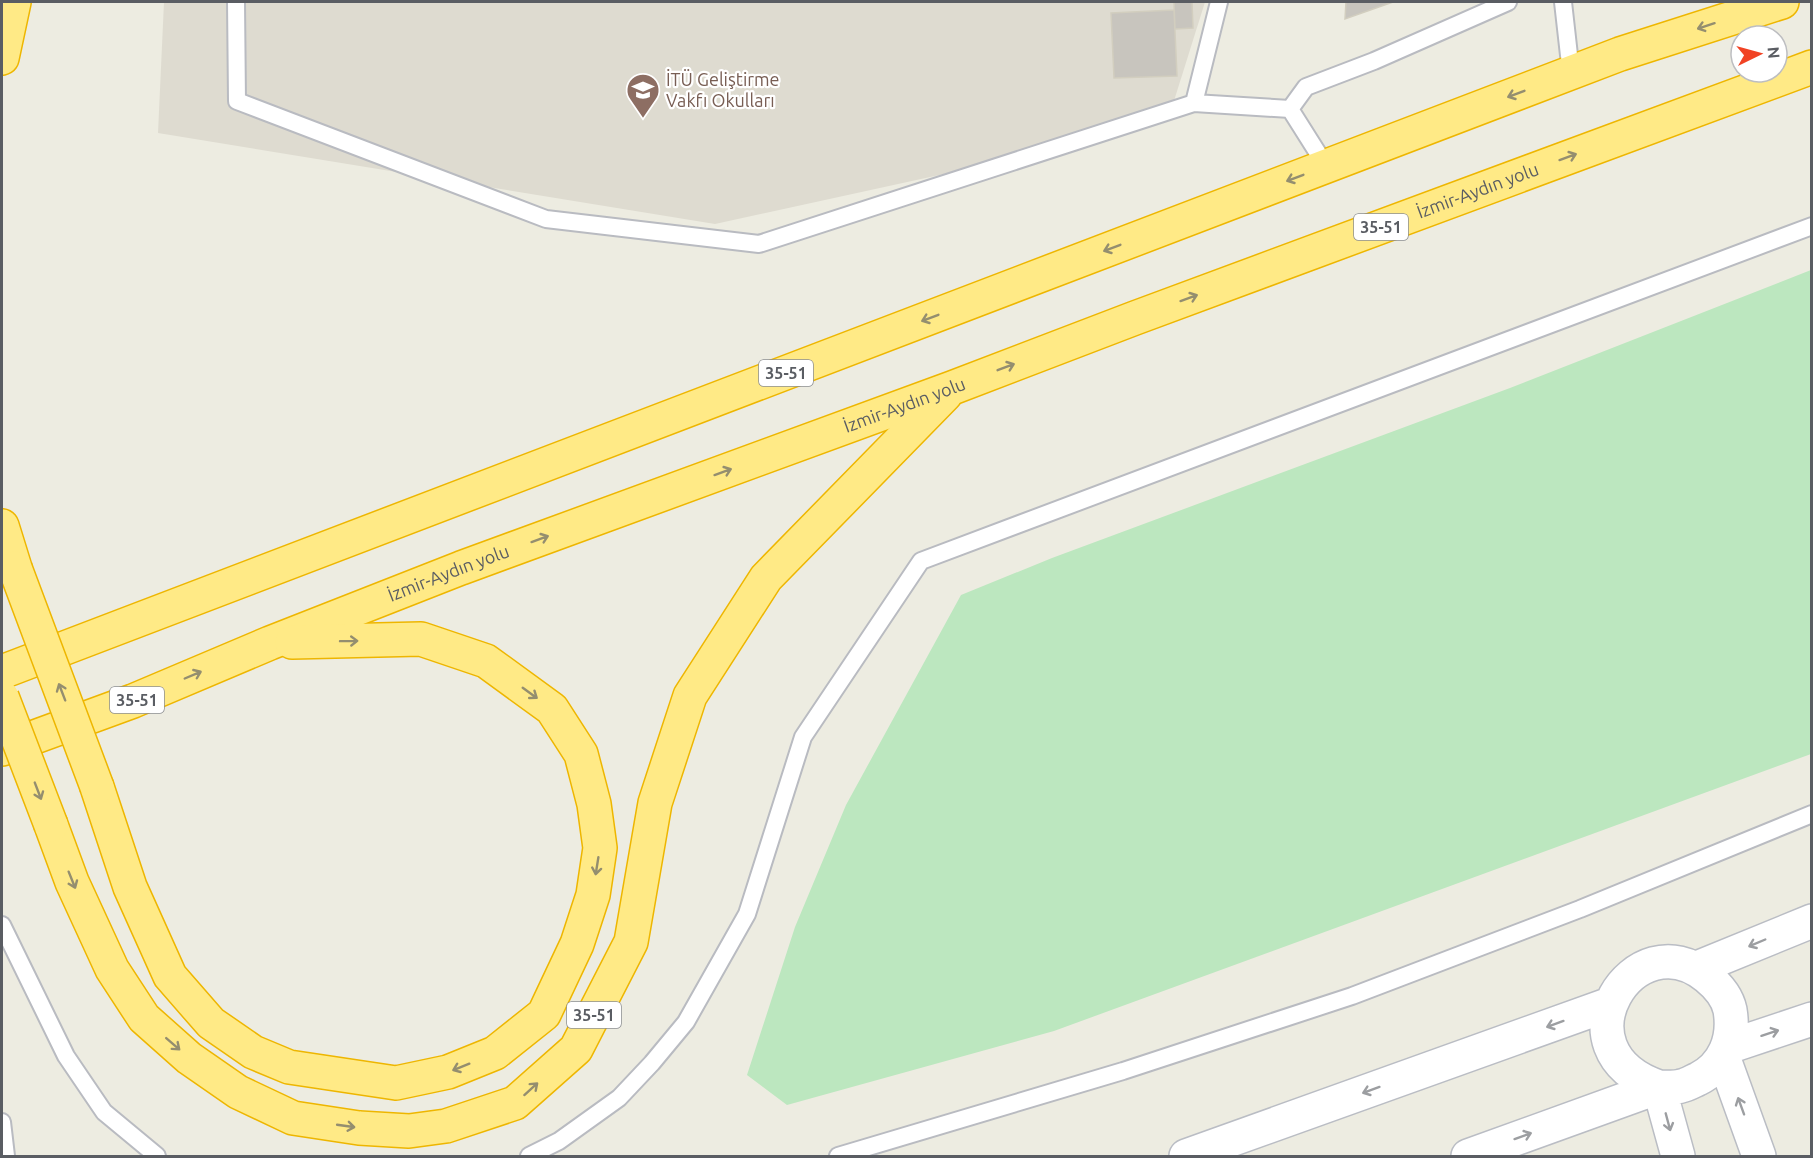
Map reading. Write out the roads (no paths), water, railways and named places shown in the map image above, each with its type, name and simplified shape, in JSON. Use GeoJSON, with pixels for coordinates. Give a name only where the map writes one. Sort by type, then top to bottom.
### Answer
{"type":"FeatureCollection","features":[{"type":"Feature","properties":{"kind":"highway"},"geometry":{"type":"LineString","coordinates":[[2,58],[14,2]]}},
{"type":"Feature","properties":{"kind":"highway","name":"35-51"},"geometry":{"type":"LineString","coordinates":[[2,672],[1620,54],[1782,2]]}},
{"type":"Feature","properties":{"kind":"highway","name":"İzmir-Aydın yolu"},"geometry":{"type":"LineString","coordinates":[[2,749],[133,701],[270,643],[472,564],[952,388],[1812,67]]}},
{"type":"Feature","properties":{"kind":"highway","name":"35-51"},"geometry":{"type":"LineString","coordinates":[[2,697],[72,882],[112,969],[144,1018],[189,1058],[238,1092],[293,1118],[359,1128],[409,1131],[446,1126],[515,1103],[576,1049],[631,942],[655,803],[690,696],[765,578],[952,388]]}},
{"type":"Feature","properties":{"kind":"highway"},"geometry":{"type":"LineString","coordinates":[[2,526],[15,568],[98,787],[130,886],[170,976],[211,1023],[253,1052],[289,1067],[396,1083],[448,1072],[495,1053],[544,1014],[577,944],[592,895],[600,848],[594,804],[581,754],[552,709],[486,661],[420,639],[270,643]]}},
{"type":"Feature","properties":{"kind":"street"},"geometry":{"type":"LineString","coordinates":[[1697,969],[1812,921]]}},
{"type":"Feature","properties":{"kind":"street"},"geometry":{"type":"LineString","coordinates":[[1468,1156],[1659,1087],[1682,1086],[1709,1073],[1725,1052],[1731,1036],[1730,1009],[1720,988],[1697,969],[1682,963],[1663,962],[1639,970],[1620,985],[1610,1004],[1606,1026],[1610,1044],[1626,1070],[1640,1080],[1659,1087]]}},
{"type":"Feature","properties":{"kind":"street"},"geometry":{"type":"LineString","coordinates":[[1186,1156],[1610,1004]]}},
{"type":"Feature","properties":{"kind":"street"},"geometry":{"type":"LineString","coordinates":[[1725,1052],[1812,1019]]}},
{"type":"Feature","properties":{"kind":"street"},"geometry":{"type":"LineString","coordinates":[[1725,1052],[1759,1156]]}},
{"type":"Feature","properties":{"kind":"street"},"geometry":{"type":"LineString","coordinates":[[1659,1087],[1678,1156]]}},
{"type":"Feature","properties":{"kind":"lane"},"geometry":{"type":"LineString","coordinates":[[236,2],[237,101],[546,219],[759,244],[1194,103],[1290,109]]}},
{"type":"Feature","properties":{"kind":"lane"},"geometry":{"type":"LineString","coordinates":[[1194,103],[1220,2]]}},
{"type":"Feature","properties":{"kind":"lane"},"geometry":{"type":"LineString","coordinates":[[1290,109],[1306,87],[1374,61],[1508,2]]}},
{"type":"Feature","properties":{"kind":"lane"},"geometry":{"type":"LineString","coordinates":[[1563,2],[1570,73]]}},
{"type":"Feature","properties":{"kind":"lane"},"geometry":{"type":"LineString","coordinates":[[1290,109],[1326,166]]}},
{"type":"Feature","properties":{"kind":"lane"},"geometry":{"type":"LineString","coordinates":[[529,1156],[559,1141],[619,1098],[686,1022],[747,914],[803,737],[921,561],[1812,226]]}},
{"type":"Feature","properties":{"kind":"lane"},"geometry":{"type":"LineString","coordinates":[[838,1156],[1123,1071],[1352,996],[1580,909],[1812,814]]}},
{"type":"Feature","properties":{"kind":"lane"},"geometry":{"type":"LineString","coordinates":[[2,925],[66,1056],[104,1112],[157,1156]]}},
{"type":"Feature","properties":{"kind":"lane"},"geometry":{"type":"LineString","coordinates":[[2,1122],[6,1156]]}},
{"type":"Feature","properties":{"kind":"place","name":"İTÜ Geliştirme Vakfı Okulları"},"geometry":{"type":"Point","coordinates":[643,119]}}]}
